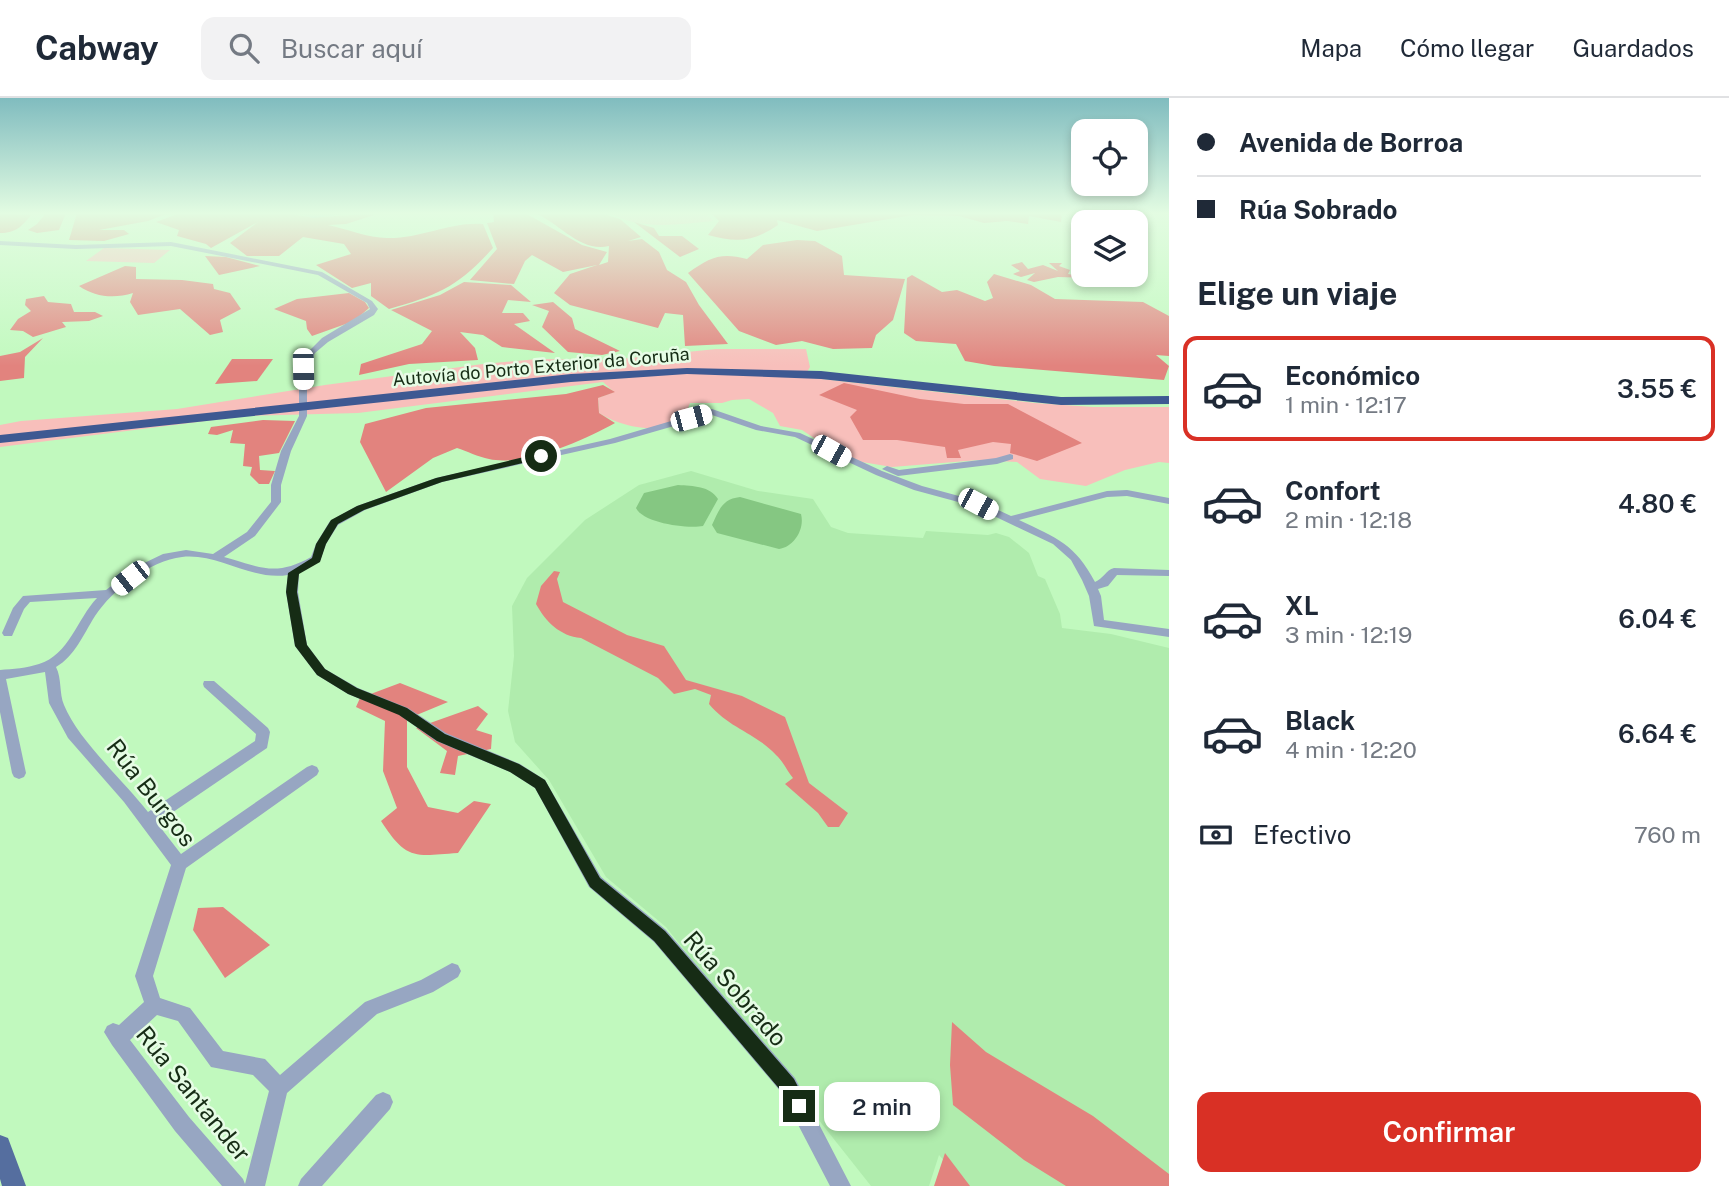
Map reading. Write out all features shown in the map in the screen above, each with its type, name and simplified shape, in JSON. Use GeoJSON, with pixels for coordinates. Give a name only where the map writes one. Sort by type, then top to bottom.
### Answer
{"type":"FeatureCollection","features":[{"type":"Feature","properties":{"kind":"highway","name":"Autovía do Porto Exterior da Coruña"},"geometry":{"type":"LineString","coordinates":[[0,433],[569,373],[663,367],[821,370],[1058,395],[1169,394]]}},
{"type":"Feature","properties":{"kind":"highway","name":"Autovía do Porto Exterior da Coruña"},"geometry":{"type":"LineString","coordinates":[[0,439],[571,378],[687,371],[821,375],[1062,401],[1169,400]]}},
{"type":"Feature","properties":{"kind":"street"},"geometry":{"type":"LineString","coordinates":[[214,558],[251,534],[276,502],[276,485],[286,452],[303,416],[303,369],[312,352],[325,340],[359,322],[374,309],[370,302],[320,273],[273,264]]}},
{"type":"Feature","properties":{"kind":"street"},"geometry":{"type":"LineString","coordinates":[[19,773],[0,677],[49,666],[63,655],[98,604],[152,562],[168,555],[185,553],[255,570],[294,573],[316,559],[321,544],[334,523],[361,508],[439,480],[612,441],[712,412],[759,428],[797,435],[861,466],[918,488],[978,504],[1057,542],[1075,558],[1091,588],[1098,623],[1169,633]]}},
{"type":"Feature","properties":{"kind":"street"},"geometry":{"type":"LineString","coordinates":[[861,466],[898,473],[997,461],[1010,457]]}},
{"type":"Feature","properties":{"kind":"street"},"geometry":{"type":"LineString","coordinates":[[1008,520],[1108,494],[1127,493],[1169,501]]}},
{"type":"Feature","properties":{"kind":"street"},"geometry":{"type":"LineString","coordinates":[[1091,588],[1104,583],[1114,571],[1169,573]]}},
{"type":"Feature","properties":{"kind":"street","name":"Rúa Sobrado"},"geometry":{"type":"LineString","coordinates":[[294,573],[292,592],[301,646],[321,672],[353,691],[403,711],[441,737],[514,768],[540,784],[595,882],[660,936],[788,1086],[841,1186]]}},
{"type":"Feature","properties":{"kind":"street"},"geometry":{"type":"LineString","coordinates":[[8,633],[19,608],[27,599],[110,593]]}},
{"type":"Feature","properties":{"kind":"street","name":"Rúa Burgos"},"geometry":{"type":"LineString","coordinates":[[49,666],[53,674],[56,703],[73,734],[179,864],[144,976],[154,1005]]}},
{"type":"Feature","properties":{"kind":"street"},"geometry":{"type":"LineString","coordinates":[[146,822],[262,744],[263,732],[209,684]]}},
{"type":"Feature","properties":{"kind":"street"},"geometry":{"type":"LineString","coordinates":[[179,864],[312,771]]}},
{"type":"Feature","properties":{"kind":"street"},"geometry":{"type":"LineString","coordinates":[[255,1186],[279,1088],[371,1008],[427,986],[452,971]]}},
{"type":"Feature","properties":{"kind":"street"},"geometry":{"type":"LineString","coordinates":[[154,1005],[184,1014],[218,1060],[258,1066],[279,1088]]}},
{"type":"Feature","properties":{"kind":"street","name":"Rúa Santander"},"geometry":{"type":"LineString","coordinates":[[154,1005],[116,1036],[181,1124],[236,1186]]}},
{"type":"Feature","properties":{"kind":"street"},"geometry":{"type":"LineString","coordinates":[[308,1186],[383,1102]]}},
{"type":"Feature","properties":{"kind":"shaded area"},"geometry":{"type":"Polygon","coordinates":[[[211,264],[260,266],[219,275],[211,264]]]}},
{"type":"Feature","properties":{"kind":"shaded area"},"geometry":{"type":"Polygon","coordinates":[[[477,264],[446,288],[389,309],[371,296],[371,283],[352,288],[316,265],[477,264]]]}},
{"type":"Feature","properties":{"kind":"shaded area"},"geometry":{"type":"Polygon","coordinates":[[[484,264],[524,264],[514,284],[470,280],[484,264]]]}},
{"type":"Feature","properties":{"kind":"shaded area"},"geometry":{"type":"Polygon","coordinates":[[[548,264],[664,264],[667,270],[686,282],[699,305],[728,344],[685,346],[683,315],[665,313],[658,328],[570,305],[554,293],[570,274],[597,265],[563,272],[548,264]]]}},
{"type":"Feature","properties":{"kind":"shaded area"},"geometry":{"type":"Polygon","coordinates":[[[702,264],[843,264],[844,275],[905,279],[893,320],[876,335],[872,348],[833,349],[802,341],[776,345],[739,331],[688,273],[702,264]]]}},
{"type":"Feature","properties":{"kind":"shaded area"},"geometry":{"type":"Polygon","coordinates":[[[1024,264],[1028,269],[1043,265],[1058,271],[1050,264],[1061,264],[1059,266],[1070,270],[1068,274],[1071,277],[1034,282],[1027,280],[1035,273],[1021,277],[1013,274],[1020,271],[1011,265],[1024,264]]]}},
{"type":"Feature","properties":{"kind":"shaded area"},"geometry":{"type":"Polygon","coordinates":[[[125,266],[136,267],[136,279],[213,284],[214,289],[230,293],[241,309],[220,320],[223,332],[210,335],[180,309],[138,315],[130,302],[133,293],[105,296],[79,286],[125,266]]]}},
{"type":"Feature","properties":{"kind":"shaded area"},"geometry":{"type":"Polygon","coordinates":[[[994,274],[1031,285],[1055,299],[1143,302],[1169,316],[1169,356],[1156,355],[1169,366],[1164,380],[994,366],[965,361],[956,344],[916,341],[904,333],[907,278],[912,275],[942,292],[957,290],[985,301],[993,298],[987,282],[994,274]]]}},
{"type":"Feature","properties":{"kind":"shaded area"},"geometry":{"type":"Polygon","coordinates":[[[464,282],[511,285],[531,302],[508,300],[502,313],[523,313],[530,321],[514,324],[555,353],[502,347],[483,335],[460,332],[475,348],[478,360],[409,364],[359,375],[361,364],[422,344],[432,331],[391,310],[440,295],[464,282]]]}},
{"type":"Feature","properties":{"kind":"shaded area"},"geometry":{"type":"Polygon","coordinates":[[[349,293],[365,302],[369,308],[354,321],[312,336],[306,321],[274,309],[297,299],[349,293]]]}},
{"type":"Feature","properties":{"kind":"shaded area"},"geometry":{"type":"Polygon","coordinates":[[[44,296],[48,302],[71,304],[74,312],[95,312],[103,316],[89,321],[62,322],[66,327],[33,337],[23,331],[10,330],[18,319],[31,311],[25,305],[26,299],[44,296]]]}},
{"type":"Feature","properties":{"kind":"shaded area"},"geometry":{"type":"Polygon","coordinates":[[[553,302],[572,318],[575,329],[620,351],[602,355],[568,352],[542,327],[549,311],[532,305],[553,302]]]}},
{"type":"Feature","properties":{"kind":"shaded area"},"geometry":{"type":"Polygon","coordinates":[[[43,338],[25,357],[24,378],[0,381],[0,356],[20,352],[43,338]]]}},
{"type":"Feature","properties":{"kind":"shaded area"},"geometry":{"type":"Polygon","coordinates":[[[716,349],[806,349],[810,367],[804,377],[1035,403],[1093,407],[1169,407],[1169,463],[1159,462],[1125,470],[1086,486],[1040,479],[1017,462],[979,460],[892,467],[862,462],[826,446],[802,430],[780,426],[773,413],[749,399],[722,403],[690,403],[686,413],[689,423],[677,426],[643,428],[621,423],[599,413],[598,398],[614,392],[603,382],[358,413],[245,416],[0,447],[0,425],[21,421],[177,409],[325,385],[483,364],[538,359],[610,360],[716,349]]]}},
{"type":"Feature","properties":{"kind":"shaded area"},"geometry":{"type":"Polygon","coordinates":[[[232,359],[273,359],[257,381],[215,384],[232,359]]]}},
{"type":"Feature","properties":{"kind":"shaded area"},"geometry":{"type":"Polygon","coordinates":[[[844,383],[920,399],[964,404],[1008,404],[1082,443],[1037,461],[1010,453],[1011,444],[993,442],[958,450],[961,458],[947,458],[945,447],[897,440],[863,440],[850,417],[857,410],[819,395],[844,383]]]}},
{"type":"Feature","properties":{"kind":"shaded area"},"geometry":{"type":"Polygon","coordinates":[[[603,385],[615,392],[598,398],[599,413],[615,423],[602,430],[554,450],[519,459],[489,459],[457,448],[433,458],[386,492],[360,442],[365,424],[426,408],[566,394],[603,385]]]}},
{"type":"Feature","properties":{"kind":"shaded area"},"geometry":{"type":"Polygon","coordinates":[[[263,420],[295,421],[279,453],[259,456],[260,470],[275,471],[269,484],[259,484],[250,475],[252,467],[243,466],[245,444],[230,443],[233,430],[217,435],[208,434],[211,427],[263,420]]]}},
{"type":"Feature","properties":{"kind":"shaded area"},"geometry":{"type":"Polygon","coordinates":[[[691,471],[758,491],[813,499],[831,527],[848,533],[923,538],[926,531],[988,535],[996,533],[1009,537],[1029,553],[1038,576],[1045,579],[1060,614],[1062,628],[1111,634],[1169,648],[1169,1186],[967,1186],[939,1155],[929,1186],[871,1186],[666,927],[606,877],[549,780],[515,742],[508,711],[514,656],[512,606],[527,578],[585,520],[639,485],[691,471]]]}},
{"type":"Feature","properties":{"kind":"shaded area"},"geometry":{"type":"Polygon","coordinates":[[[678,485],[706,489],[718,499],[703,526],[677,526],[656,521],[647,518],[636,508],[644,493],[678,485]]]}},
{"type":"Feature","properties":{"kind":"shaded area"},"geometry":{"type":"Polygon","coordinates":[[[740,497],[801,514],[800,531],[794,541],[779,549],[717,533],[712,525],[719,510],[729,500],[740,497]]]}},
{"type":"Feature","properties":{"kind":"shaded area"},"geometry":{"type":"Polygon","coordinates":[[[554,571],[560,572],[557,579],[563,602],[627,635],[664,646],[686,680],[742,696],[785,717],[809,783],[848,813],[839,827],[828,827],[818,813],[785,784],[793,778],[781,760],[760,741],[717,712],[709,704],[711,695],[695,689],[674,694],[658,678],[554,627],[536,604],[541,586],[554,571]]]}},
{"type":"Feature","properties":{"kind":"shaded area"},"geometry":{"type":"Polygon","coordinates":[[[400,683],[448,702],[407,719],[407,767],[428,807],[458,813],[474,801],[491,804],[458,853],[413,853],[398,843],[381,821],[397,808],[383,771],[385,721],[356,707],[360,698],[400,683]]]}},
{"type":"Feature","properties":{"kind":"shaded area"},"geometry":{"type":"Polygon","coordinates":[[[478,706],[488,714],[476,730],[492,735],[491,749],[458,756],[455,775],[440,773],[447,751],[416,728],[478,706]]]}},
{"type":"Feature","properties":{"kind":"shaded area"},"geometry":{"type":"Polygon","coordinates":[[[223,907],[270,945],[225,978],[193,930],[198,908],[223,907]]]}},
{"type":"Feature","properties":{"kind":"shaded area"},"geometry":{"type":"Polygon","coordinates":[[[952,1022],[986,1052],[1093,1116],[1169,1174],[1169,1186],[1066,1186],[1024,1160],[953,1105],[950,1065],[952,1022]]]}},
{"type":"Feature","properties":{"kind":"shaded area"},"geometry":{"type":"Polygon","coordinates":[[[945,1153],[970,1186],[934,1186],[945,1153]]]}},
{"type":"Feature","properties":{"kind":"route"},"geometry":{"type":"LineString","coordinates":[[541,456],[439,480],[346,514],[334,523],[321,544],[316,559],[306,568],[294,573],[292,592],[301,646],[321,672],[353,691],[403,711],[441,737],[514,768],[540,784],[595,882],[660,936],[788,1086],[799,1106]]}}]}
